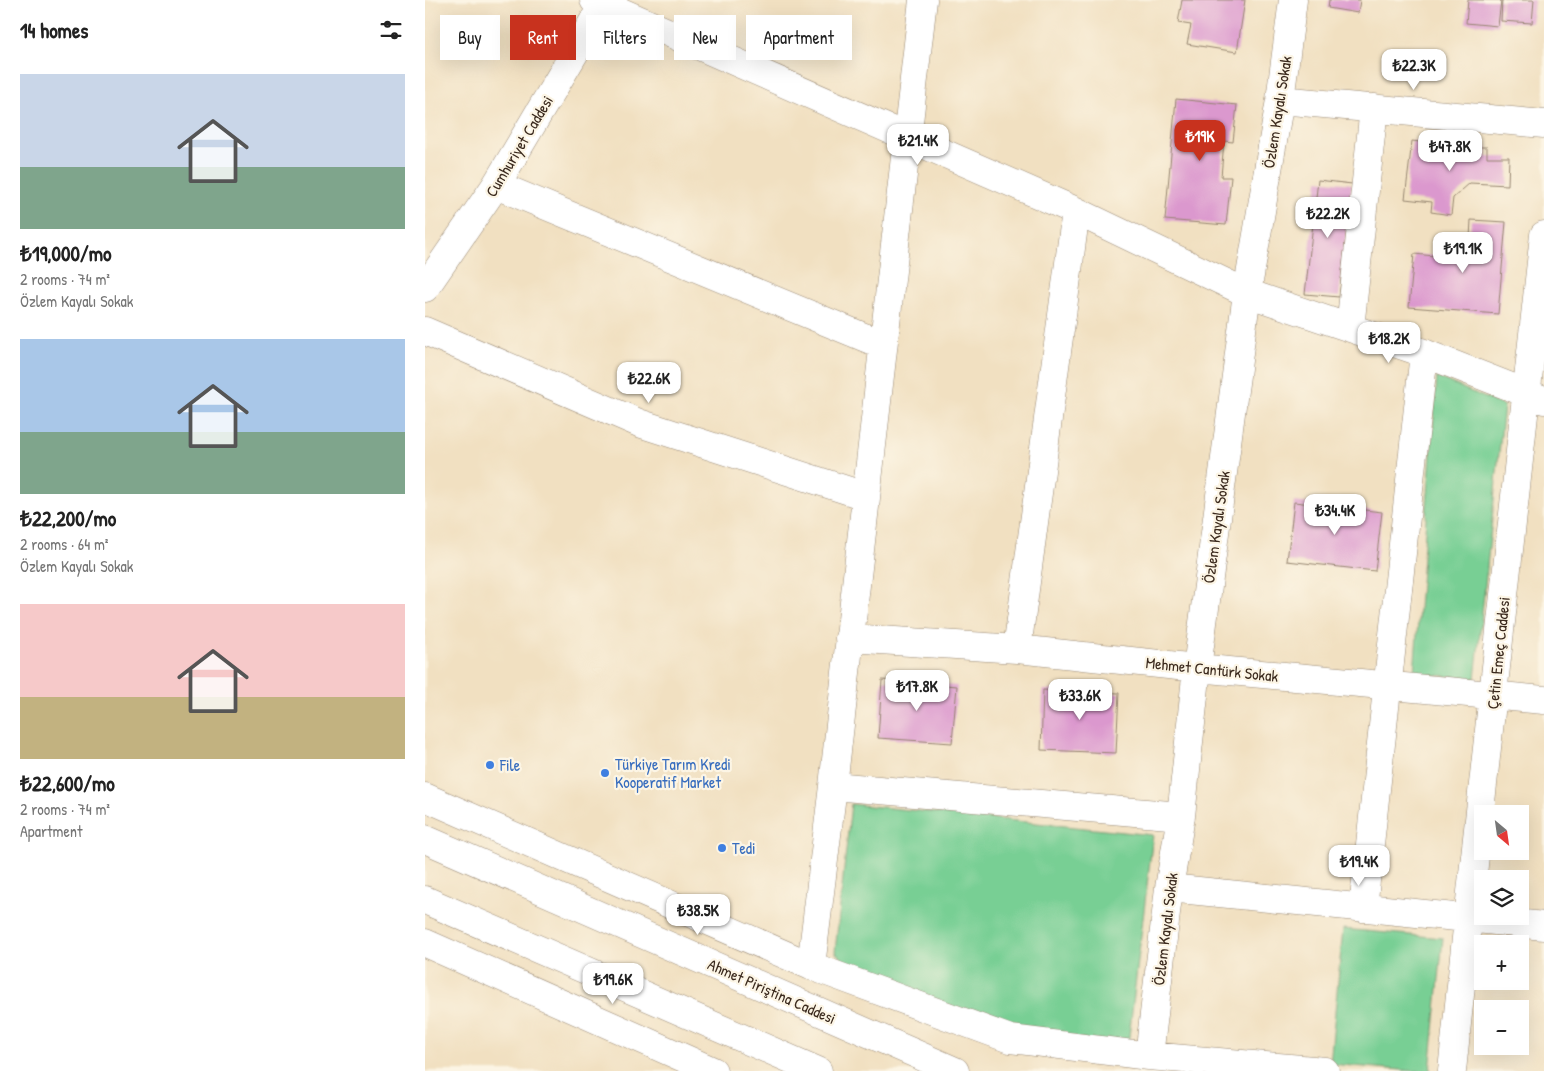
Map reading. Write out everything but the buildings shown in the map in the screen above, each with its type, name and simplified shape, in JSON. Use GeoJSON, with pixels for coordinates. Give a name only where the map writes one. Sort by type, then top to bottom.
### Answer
{"type":"FeatureCollection","features":[{"type":"Feature","properties":{"kind":"street"},"geometry":{"type":"LineString","coordinates":[[811,966],[923,0]]}},
{"type":"Feature","properties":{"kind":"street","name":"Özlem Kayalı Sokak"},"geometry":{"type":"LineString","coordinates":[[1149,1056],[1169,888],[1181,816],[1197,668],[1247,293],[1280,100],[1293,0]]}},
{"type":"Feature","properties":{"kind":"street"},"geometry":{"type":"LineString","coordinates":[[601,2],[1076,212],[1247,293],[1424,353],[1535,397]]}},
{"type":"Feature","properties":{"kind":"street","name":"Cumhuriyet Caddesi"},"geometry":{"type":"LineString","coordinates":[[425,288],[496,185],[601,2]]}},
{"type":"Feature","properties":{"kind":"street"},"geometry":{"type":"LineString","coordinates":[[1280,100],[1544,124]]}},
{"type":"Feature","properties":{"kind":"street"},"geometry":{"type":"LineString","coordinates":[[1349,328],[1373,108]]}},
{"type":"Feature","properties":{"kind":"street"},"geometry":{"type":"LineString","coordinates":[[496,185],[883,345]]}},
{"type":"Feature","properties":{"kind":"street"},"geometry":{"type":"LineString","coordinates":[[1017,649],[1076,212]]}},
{"type":"Feature","properties":{"kind":"street","name":"Çetin Emeç Caddesi"},"geometry":{"type":"LineString","coordinates":[[1452,1071],[1493,696],[1535,397],[1544,235]]}},
{"type":"Feature","properties":{"kind":"street"},"geometry":{"type":"LineString","coordinates":[[425,332],[639,423],[865,496]]}},
{"type":"Feature","properties":{"kind":"street"},"geometry":{"type":"LineString","coordinates":[[1363,908],[1424,353]]}},
{"type":"Feature","properties":{"kind":"street","name":"Mehmet Cantürk Sokak"},"geometry":{"type":"LineString","coordinates":[[849,638],[1017,649],[1197,668],[1544,700]]}},
{"type":"Feature","properties":{"kind":"street"},"geometry":{"type":"LineString","coordinates":[[833,786],[1181,816]]}},
{"type":"Feature","properties":{"kind":"street"},"geometry":{"type":"LineString","coordinates":[[425,797],[811,966],[1010,1040],[1149,1056],[1325,1071]]}},
{"type":"Feature","properties":{"kind":"street","name":"Ahmet Piriştina Caddesi"},"geometry":{"type":"LineString","coordinates":[[425,839],[955,1071]]}},
{"type":"Feature","properties":{"kind":"street"},"geometry":{"type":"LineString","coordinates":[[1169,888],[1544,926]]}},
{"type":"Feature","properties":{"kind":"street"},"geometry":{"type":"LineString","coordinates":[[425,900],[818,1071]]}},
{"type":"Feature","properties":{"kind":"street"},"geometry":{"type":"LineString","coordinates":[[425,944],[713,1071]]}},
{"type":"Feature","properties":{"kind":"green space"},"geometry":{"type":"Polygon","coordinates":[[[1437,377],[1504,406],[1475,679],[1414,673],[1437,377]]]}},
{"type":"Feature","properties":{"kind":"green space"},"geometry":{"type":"Polygon","coordinates":[[[851,804],[1153,835],[1128,1045],[1001,1029],[848,964],[835,952],[851,804]]]}},
{"type":"Feature","properties":{"kind":"green space"},"geometry":{"type":"Polygon","coordinates":[[[1343,929],[1443,938],[1430,1071],[1330,1064],[1343,929]]]}},
{"type":"Feature","properties":{"kind":"place","name":"File"},"geometry":{"type":"Point","coordinates":[490,765]}},
{"type":"Feature","properties":{"kind":"place","name":"Türkiye Tarım Kredi Kooperatif Market"},"geometry":{"type":"Point","coordinates":[605,773]}},
{"type":"Feature","properties":{"kind":"place","name":"Tedi"},"geometry":{"type":"Point","coordinates":[722,848]}}]}
